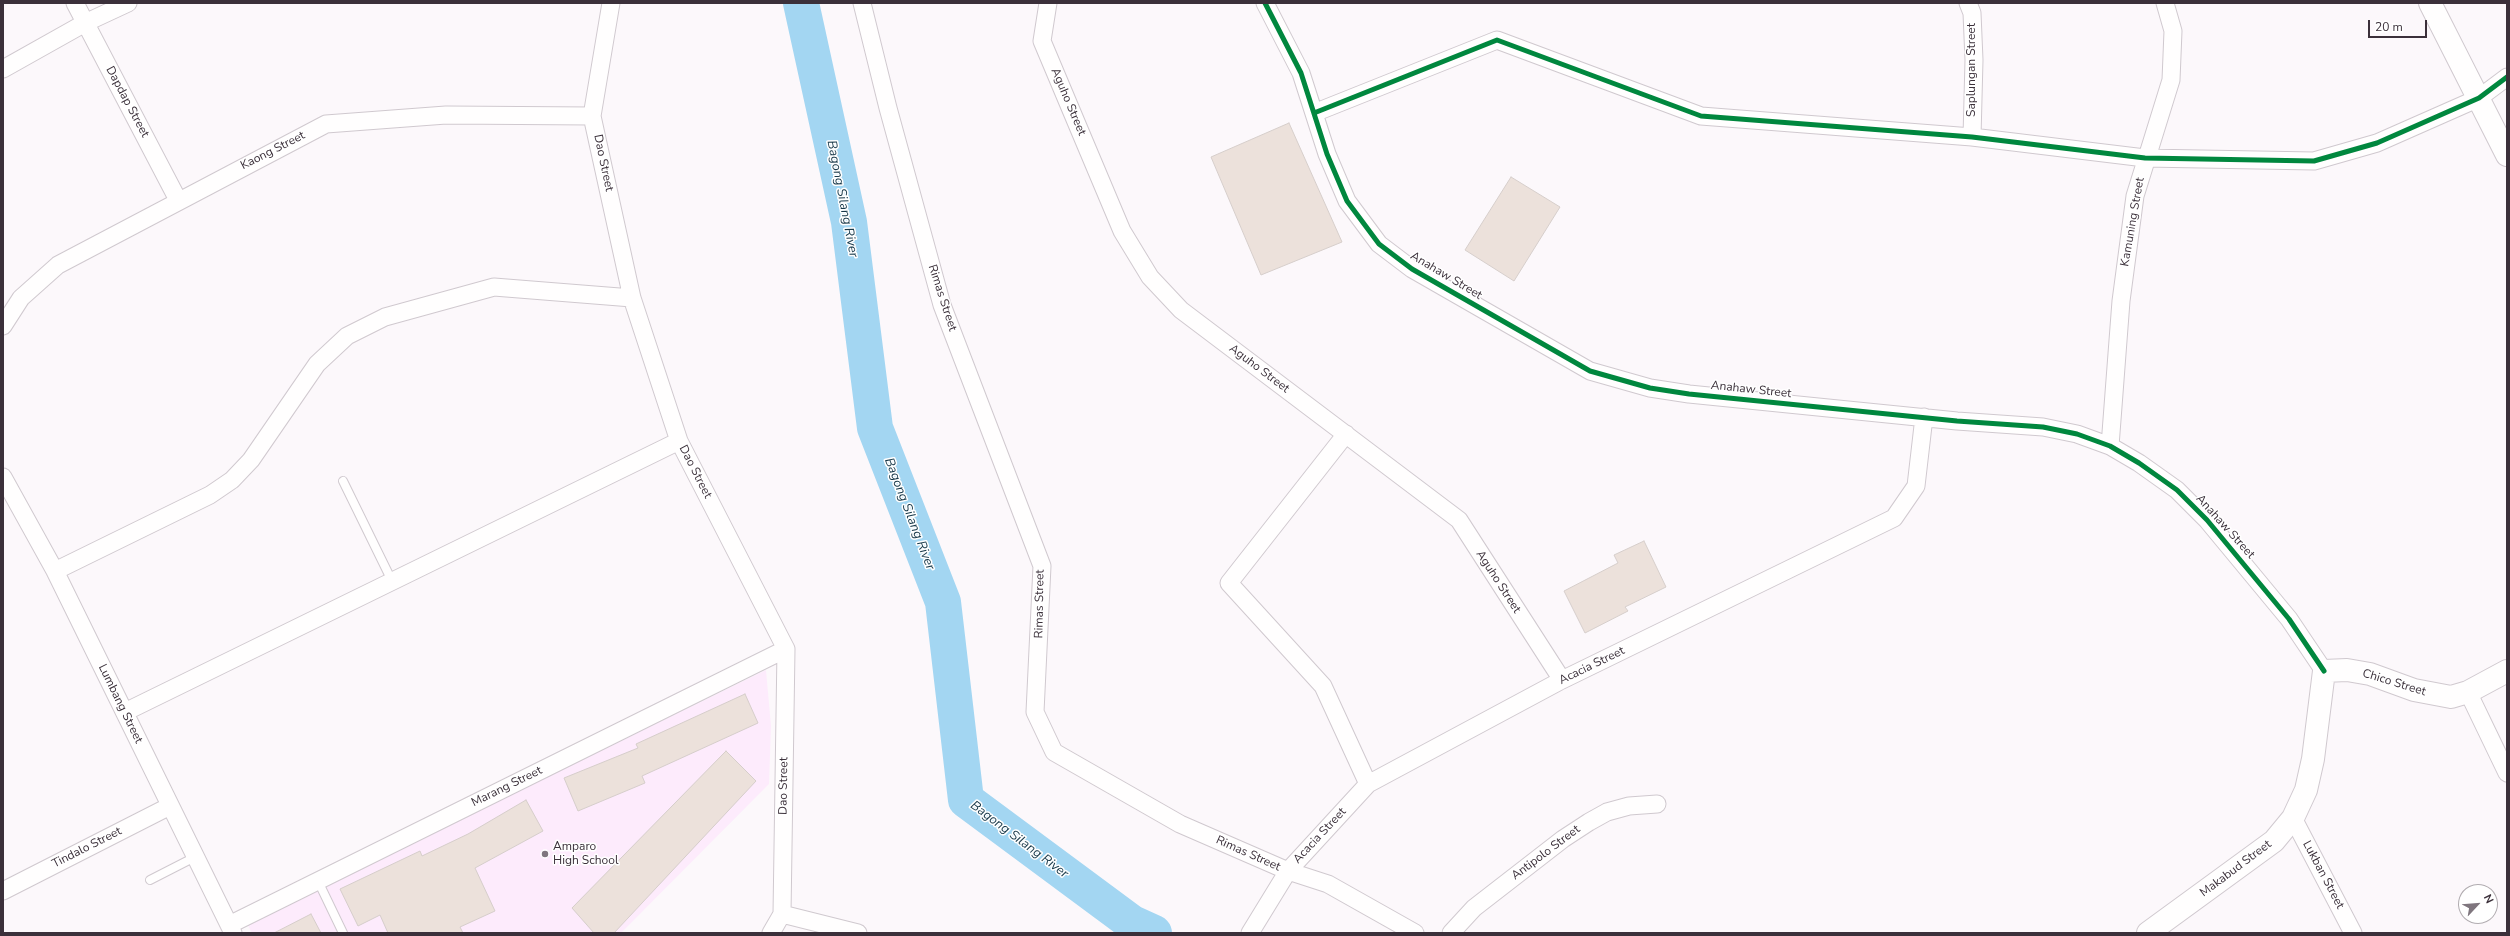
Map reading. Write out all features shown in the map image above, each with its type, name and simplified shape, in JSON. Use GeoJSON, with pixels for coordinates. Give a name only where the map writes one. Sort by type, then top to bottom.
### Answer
{"type":"FeatureCollection","features":[{"type":"Feature","properties":{"kind":"street","name":"Dapdap Street"},"geometry":{"type":"LineString","coordinates":[[75,3],[178,200]]}},
{"type":"Feature","properties":{"kind":"street"},"geometry":{"type":"LineString","coordinates":[[3,69],[85,23],[128,3]]}},
{"type":"Feature","properties":{"kind":"street","name":"Dao Street"},"geometry":{"type":"LineString","coordinates":[[611,3],[592,116],[632,298],[678,441],[786,649],[782,914],[771,933]]}},
{"type":"Feature","properties":{"kind":"street","name":"Rimas Street"},"geometry":{"type":"LineString","coordinates":[[862,3],[888,108],[942,305],[1042,566],[1040,633],[1035,712],[1054,752],[1180,824],[1288,871],[1328,884],[1415,933]]}},
{"type":"Feature","properties":{"kind":"street","name":"Aguho Street"},"geometry":{"type":"LineString","coordinates":[[1048,3],[1042,40],[1122,231],[1150,277],[1181,310],[1458,520],[1562,680]]}},
{"type":"Feature","properties":{"kind":"street","name":"Anahaw Street"},"geometry":{"type":"LineString","coordinates":[[1265,3],[1301,73],[1327,154],[1347,201],[1379,244],[1412,269],[1590,371],[1650,388],[1690,394],[2043,427],[2077,434],[2110,446],[2139,463],[2177,490],[2207,520],[2289,619],[2324,671]]}},
{"type":"Feature","properties":{"kind":"street","name":"Saplungan Street"},"geometry":{"type":"LineString","coordinates":[[1968,3],[1972,13],[1974,60],[1972,137]]}},
{"type":"Feature","properties":{"kind":"street","name":"Kamuning Street"},"geometry":{"type":"LineString","coordinates":[[2110,446],[2128,243],[2135,196],[2145,158],[2171,80],[2173,31],[2165,3]]}},
{"type":"Feature","properties":{"kind":"street"},"geometry":{"type":"LineString","coordinates":[[2430,3],[2507,155]]}},
{"type":"Feature","properties":{"kind":"street"},"geometry":{"type":"LineString","coordinates":[[1314,113],[1497,40],[1701,116],[1972,137],[2145,158],[2314,161],[2377,143],[2479,98],[2507,77]]}},
{"type":"Feature","properties":{"kind":"street","name":"Kaong Street"},"geometry":{"type":"LineString","coordinates":[[3,326],[21,298],[58,265],[178,200],[326,124],[446,115],[592,116]]}},
{"type":"Feature","properties":{"kind":"street"},"geometry":{"type":"LineString","coordinates":[[55,571],[210,495],[232,480],[251,460],[317,364],[347,336],[385,317],[494,287],[632,298]]}},
{"type":"Feature","properties":{"kind":"street","name":"Acacia Street"},"geometry":{"type":"LineString","coordinates":[[1250,933],[1288,871],[1368,784],[1562,680],[1894,518],[1916,486],[1924,417]]}},
{"type":"Feature","properties":{"kind":"street"},"geometry":{"type":"LineString","coordinates":[[1346,434],[1229,583],[1323,686],[1368,784]]}},
{"type":"Feature","properties":{"kind":"street"},"geometry":{"type":"LineString","coordinates":[[125,712],[678,441]]}},
{"type":"Feature","properties":{"kind":"street","name":"Lumbang Street"},"geometry":{"type":"LineString","coordinates":[[3,477],[55,571],[231,929]]}},
{"type":"Feature","properties":{"kind":"street","name":"Marang Street"},"geometry":{"type":"LineString","coordinates":[[231,929],[318,881],[786,649]]}},
{"type":"Feature","properties":{"kind":"street","name":"Chico Street"},"geometry":{"type":"LineString","coordinates":[[2324,671],[2347,670],[2370,674],[2414,690],[2451,697],[2468,692],[2507,671]]}},
{"type":"Feature","properties":{"kind":"street","name":"Makabud Street"},"geometry":{"type":"LineString","coordinates":[[2148,933],[2274,841],[2293,818],[2306,790],[2313,759],[2324,671]]}},
{"type":"Feature","properties":{"kind":"street"},"geometry":{"type":"LineString","coordinates":[[2468,692],[2507,773]]}},
{"type":"Feature","properties":{"kind":"street","name":"Antipolo Street"},"geometry":{"type":"LineString","coordinates":[[1451,933],[1474,908],[1563,839],[1589,822],[1607,812],[1629,806],[1657,804]]}},
{"type":"Feature","properties":{"kind":"street","name":"Tindalo Street"},"geometry":{"type":"LineString","coordinates":[[3,891],[170,806]]}},
{"type":"Feature","properties":{"kind":"street","name":"Lukban Street"},"geometry":{"type":"LineString","coordinates":[[2293,818],[2353,933]]}},
{"type":"Feature","properties":{"kind":"street"},"geometry":{"type":"LineString","coordinates":[[782,914],[858,933]]}},
{"type":"Feature","properties":{"kind":"lane"},"geometry":{"type":"LineString","coordinates":[[343,481],[392,581]]}},
{"type":"Feature","properties":{"kind":"lane"},"geometry":{"type":"LineString","coordinates":[[150,880],[196,857]]}},
{"type":"Feature","properties":{"kind":"lane"},"geometry":{"type":"LineString","coordinates":[[318,881],[343,933]]}},
{"type":"Feature","properties":{"kind":"shaded area","name":"Amparo High School"},"geometry":{"type":"Polygon","coordinates":[[[766,670],[771,726],[769,784],[621,933],[252,933],[247,924],[766,670]]]}},
{"type":"Feature","properties":{"kind":"building"},"geometry":{"type":"Polygon","coordinates":[[[1289,123],[1342,242],[1261,275],[1211,157],[1289,123]]]}},
{"type":"Feature","properties":{"kind":"building"},"geometry":{"type":"Polygon","coordinates":[[[1511,177],[1560,207],[1514,281],[1465,250],[1511,177]]]}},
{"type":"Feature","properties":{"kind":"building"},"geometry":{"type":"Polygon","coordinates":[[[1644,541],[1666,587],[1625,607],[1628,611],[1585,633],[1564,591],[1618,563],[1614,555],[1644,541]]]}},
{"type":"Feature","properties":{"kind":"building"},"geometry":{"type":"Polygon","coordinates":[[[745,694],[758,723],[642,776],[645,783],[578,811],[564,778],[638,748],[636,744],[745,694]]]}},
{"type":"Feature","properties":{"kind":"building"},"geometry":{"type":"Polygon","coordinates":[[[726,751],[756,781],[614,933],[594,933],[572,908],[726,751]]]}},
{"type":"Feature","properties":{"kind":"building"},"geometry":{"type":"Polygon","coordinates":[[[526,800],[543,831],[475,868],[495,911],[460,927],[463,933],[388,933],[380,915],[358,926],[340,889],[420,851],[422,856],[468,834],[526,800]]]}},
{"type":"Feature","properties":{"kind":"building"},"geometry":{"type":"Polygon","coordinates":[[[311,914],[321,933],[274,933],[311,914]]]}},
{"type":"Feature","properties":{"kind":"waterway","name":"Bagong Silang River"},"geometry":{"type":"LineString","coordinates":[[801,3],[849,222],[875,428],[943,602],[966,800],[1132,923],[1154,933]]}},
{"type":"Feature","properties":{"kind":"cycle path"},"geometry":{"type":"LineString","coordinates":[[1265,3],[1301,73],[1327,154],[1347,201],[1379,244],[1412,269],[1590,371],[1650,388],[1689,394],[1957,421],[2043,427],[2077,434],[2110,446],[2139,463],[2177,490],[2207,520],[2289,619],[2324,671]]}},
{"type":"Feature","properties":{"kind":"cycle path"},"geometry":{"type":"LineString","coordinates":[[1314,113],[1497,40],[1701,116],[1972,137],[2145,158],[2314,161],[2377,143],[2479,98],[2507,77]]}},
{"type":"Feature","properties":{"kind":"place","name":"Amparo High School"},"geometry":{"type":"Point","coordinates":[545,854]}}]}
